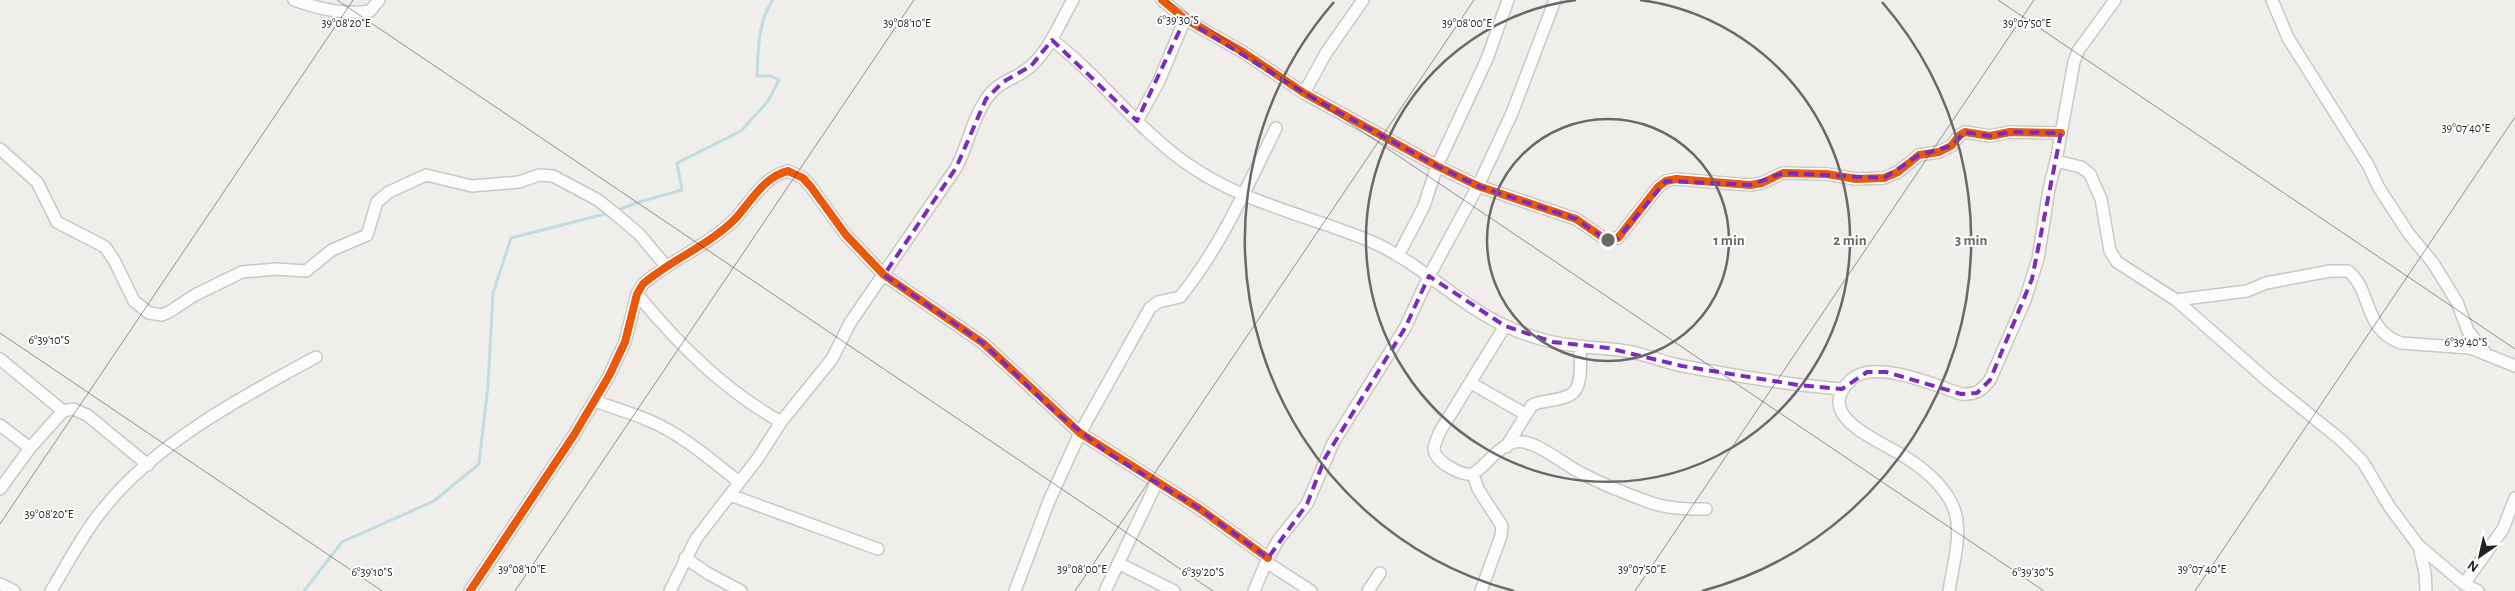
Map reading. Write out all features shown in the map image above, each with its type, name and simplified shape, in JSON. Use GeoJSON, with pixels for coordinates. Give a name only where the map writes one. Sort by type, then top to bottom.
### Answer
{"type":"FeatureCollection","features":[{"type":"Feature","properties":{"kind":"street"},"geometry":{"type":"LineString","coordinates":[[294,0],[330,9],[360,13],[370,11],[379,0]]}},
{"type":"Feature","properties":{"kind":"street"},"geometry":{"type":"LineString","coordinates":[[670,591],[685,558],[701,533],[781,422],[832,359],[850,323],[956,168],[966,150],[986,99],[1003,82],[1031,66],[1052,40],[1073,0]]}},
{"type":"Feature","properties":{"kind":"street"},"geometry":{"type":"LineString","coordinates":[[1162,0],[1185,19],[1243,52],[1304,93],[1437,166],[1478,186],[1576,219],[1605,239],[1618,238],[1653,192],[1666,181],[1676,179],[1750,185],[1762,183],[1783,173],[1878,179],[1898,172],[1919,155],[1939,152],[1947,148],[1965,132],[1990,136],[2010,132],[2060,133]]}},
{"type":"Feature","properties":{"kind":"street"},"geometry":{"type":"LineString","coordinates":[[1304,93],[1326,53],[1363,0]]}},
{"type":"Feature","properties":{"kind":"street"},"geometry":{"type":"LineString","coordinates":[[1398,256],[1424,206],[1437,166],[1487,59],[1508,0]]}},
{"type":"Feature","properties":{"kind":"street"},"geometry":{"type":"LineString","coordinates":[[1254,591],[1267,560],[1279,539],[1307,504],[1325,458],[1405,328],[1429,276],[1478,186],[1512,113],[1555,0]]}},
{"type":"Feature","properties":{"kind":"street"},"geometry":{"type":"LineString","coordinates":[[1949,591],[1958,528],[1951,501],[1921,469],[1860,432],[1850,423],[1840,408],[1839,395],[1842,388],[1854,377],[1866,372],[1886,372],[1960,394],[1971,395],[1981,391],[1990,380],[2032,279],[2071,75],[2078,51],[2116,0]]}},
{"type":"Feature","properties":{"kind":"street"},"geometry":{"type":"LineString","coordinates":[[2272,0],[2288,38],[2368,165],[2379,188],[2409,234],[2433,263],[2457,302],[2468,331],[2485,352]]}},
{"type":"Feature","properties":{"kind":"street"},"geometry":{"type":"LineString","coordinates":[[1137,121],[1159,81],[1185,19]]}},
{"type":"Feature","properties":{"kind":"street"},"geometry":{"type":"LineString","coordinates":[[1052,40],[1069,53],[1137,121],[1186,164],[1215,181],[1244,194],[1370,241],[1398,256],[1479,312],[1505,326],[1553,342],[1627,351],[1682,366],[1764,380],[1842,388]]}},
{"type":"Feature","properties":{"kind":"street"},"geometry":{"type":"LineString","coordinates":[[1015,591],[1050,501],[1080,434],[1150,308],[1158,302],[1180,297],[1197,276],[1244,194],[1276,128]]}},
{"type":"Feature","properties":{"kind":"street"},"geometry":{"type":"LineString","coordinates":[[0,149],[37,182],[57,222],[105,248],[114,260],[134,301],[143,310],[154,315],[169,312],[195,295],[242,272],[276,269],[306,271],[332,250],[367,236],[370,232],[378,202],[389,192],[426,175],[448,178],[472,186],[519,182],[539,175],[553,176],[598,200],[638,234],[666,266]]}},
{"type":"Feature","properties":{"kind":"street"},"geometry":{"type":"LineString","coordinates":[[2056,161],[2081,167],[2090,174],[2101,199],[2113,257],[2122,266],[2149,280],[2176,300],[2268,381],[2341,440],[2363,462],[2389,506],[2418,545],[2464,584],[2478,591]]}},
{"type":"Feature","properties":{"kind":"street"},"geometry":{"type":"LineString","coordinates":[[470,591],[595,401],[625,342],[637,294],[643,284],[666,266],[718,233],[735,219],[768,181],[788,171],[803,178],[846,235],[884,275],[983,344],[1080,434],[1200,509],[1311,591]]}},
{"type":"Feature","properties":{"kind":"street"},"geometry":{"type":"LineString","coordinates":[[2176,300],[2247,290],[2266,283],[2330,271],[2348,271],[2358,282],[2374,322],[2390,338],[2401,343],[2470,348],[2485,352],[2515,366]]}},
{"type":"Feature","properties":{"kind":"street"},"geometry":{"type":"LineString","coordinates":[[637,294],[659,321],[708,371],[737,394],[781,422]]}},
{"type":"Feature","properties":{"kind":"street"},"geometry":{"type":"LineString","coordinates":[[1505,326],[1446,421],[1434,448],[1437,456],[1461,473],[1472,474],[1514,442],[1535,446],[1581,474],[1652,503],[1677,509],[1706,509]]}},
{"type":"Feature","properties":{"kind":"street"},"geometry":{"type":"LineString","coordinates":[[1506,447],[1532,405],[1570,395],[1576,389],[1580,346]]}},
{"type":"Feature","properties":{"kind":"street"},"geometry":{"type":"LineString","coordinates":[[51,591],[104,508],[127,482],[148,464],[219,412],[316,357]]}},
{"type":"Feature","properties":{"kind":"street"},"geometry":{"type":"LineString","coordinates":[[0,358],[63,411]]}},
{"type":"Feature","properties":{"kind":"street"},"geometry":{"type":"LineString","coordinates":[[1471,383],[1525,414]]}},
{"type":"Feature","properties":{"kind":"street"},"geometry":{"type":"LineString","coordinates":[[595,401],[650,421],[672,433],[707,456],[739,482]]}},
{"type":"Feature","properties":{"kind":"street"},"geometry":{"type":"LineString","coordinates":[[0,489],[30,448],[63,411],[73,409],[80,410],[148,464]]}},
{"type":"Feature","properties":{"kind":"street"},"geometry":{"type":"LineString","coordinates":[[0,424],[30,448]]}},
{"type":"Feature","properties":{"kind":"street"},"geometry":{"type":"LineString","coordinates":[[1472,474],[1478,489],[1502,526],[1501,536],[1481,591]]}},
{"type":"Feature","properties":{"kind":"street"},"geometry":{"type":"LineString","coordinates":[[1105,591],[1156,482]]}},
{"type":"Feature","properties":{"kind":"street"},"geometry":{"type":"LineString","coordinates":[[730,495],[878,549]]}},
{"type":"Feature","properties":{"kind":"street"},"geometry":{"type":"LineString","coordinates":[[2464,584],[2503,529],[2515,498]]}},
{"type":"Feature","properties":{"kind":"street"},"geometry":{"type":"LineString","coordinates":[[2418,545],[2425,573],[2426,591]]}},
{"type":"Feature","properties":{"kind":"street"},"geometry":{"type":"LineString","coordinates":[[685,558],[709,574],[741,591]]}},
{"type":"Feature","properties":{"kind":"street"},"geometry":{"type":"LineString","coordinates":[[1118,563],[1174,591]]}},
{"type":"Feature","properties":{"kind":"street"},"geometry":{"type":"LineString","coordinates":[[1368,591],[1380,573]]}},
{"type":"Feature","properties":{"kind":"street"},"geometry":{"type":"LineString","coordinates":[[0,584],[14,591]]}},
{"type":"Feature","properties":{"kind":"highlighted area"},"geometry":{"type":"Polygon","coordinates":[[[1185,19],[1304,93],[1437,166],[1478,186],[1576,219],[1605,239],[1618,238],[1666,181],[1750,185],[1783,173],[1884,178],[1919,155],[1951,146],[1965,132],[1990,136],[2010,132],[2061,133],[2032,279],[1990,380],[1977,393],[1961,394],[1886,372],[1867,372],[1842,389],[1798,385],[1682,366],[1608,348],[1553,342],[1505,326],[1429,276],[1405,328],[1325,458],[1307,504],[1268,558],[1200,509],[1108,453],[1054,411],[983,343],[884,275],[956,168],[986,99],[1003,82],[1031,66],[1052,40],[1137,121],[1185,19]]]}},
{"type":"Feature","properties":{"kind":"waterway"},"geometry":{"type":"LineString","coordinates":[[615,211],[682,190],[677,163],[741,131],[768,101],[779,80],[771,76],[757,76],[760,36],[764,17],[773,0]]}},
{"type":"Feature","properties":{"kind":"waterway"},"geometry":{"type":"LineString","coordinates":[[304,591],[342,542],[434,501],[479,464],[488,385],[493,293],[511,238],[609,213]]}},
{"type":"Feature","properties":{"kind":"cycle path"},"geometry":{"type":"LineString","coordinates":[[1162,0],[1185,19],[1243,52],[1304,93],[1437,166],[1478,186],[1576,219],[1605,239],[1618,238],[1658,187],[1666,181],[1676,179],[1750,185],[1762,183],[1783,173],[1827,174],[1856,179],[1884,178],[1898,172],[1919,155],[1939,152],[1951,146],[1965,132],[1990,136],[2010,132],[2061,133]]}},
{"type":"Feature","properties":{"kind":"cycle path"},"geometry":{"type":"LineString","coordinates":[[470,591],[574,435],[609,376],[625,342],[637,294],[643,284],[724,229],[735,219],[764,184],[779,174],[788,171],[803,178],[846,235],[884,275],[983,343],[1080,433],[1200,509],[1268,558]]}}]}
